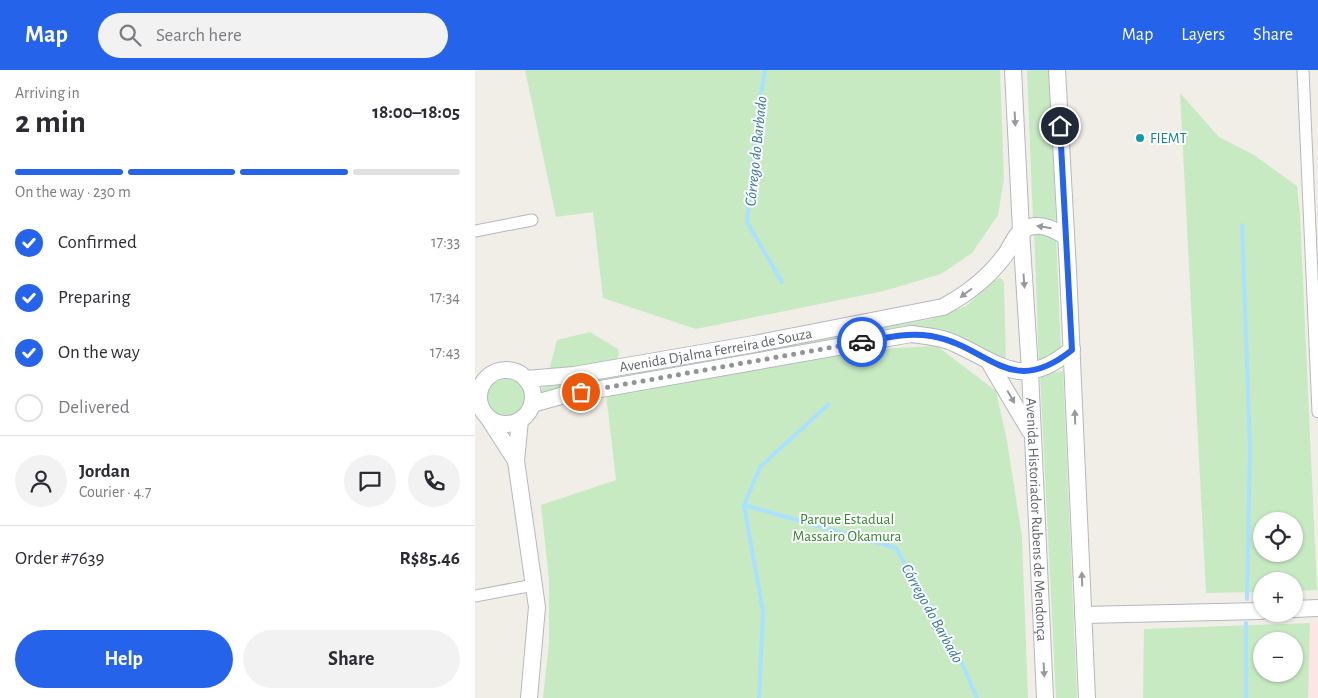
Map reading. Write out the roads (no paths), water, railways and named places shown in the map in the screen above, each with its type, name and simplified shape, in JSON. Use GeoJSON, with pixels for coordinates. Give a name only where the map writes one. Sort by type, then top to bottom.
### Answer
{"type":"FeatureCollection","features":[{"type":"Feature","properties":{"kind":"main road","name":"Avenida Historiador Rubens de Mendonça"},"geometry":{"type":"LineString","coordinates":[[1013,70],[1030,371],[1045,698]]}},
{"type":"Feature","properties":{"kind":"main road"},"geometry":{"type":"LineString","coordinates":[[1057,70],[1072,350],[1087,698]]}},
{"type":"Feature","properties":{"kind":"main road"},"geometry":{"type":"LineString","coordinates":[[1021,230],[1032,226],[1044,226],[1055,229],[1066,237]]}},
{"type":"Feature","properties":{"kind":"main road","name":"Avenida Djalma Ferreira de Souza"},"geometry":{"type":"LineString","coordinates":[[516,461],[483,416],[478,399],[479,385],[499,370],[514,371],[526,379],[574,375],[754,344],[943,307],[964,295],[988,274],[1005,255],[1021,230]]}},
{"type":"Feature","properties":{"kind":"main road","name":"Avenida Djalma Ferreira de Souza"},"geometry":{"type":"LineString","coordinates":[[532,404],[561,396],[911,334],[931,336],[954,342],[989,362],[1009,370],[1030,371]]}},
{"type":"Feature","properties":{"kind":"main road"},"geometry":{"type":"LineString","coordinates":[[754,344],[757,361]]}},
{"type":"Feature","properties":{"kind":"main road"},"geometry":{"type":"LineString","coordinates":[[1030,371],[1046,367],[1072,350]]}},
{"type":"Feature","properties":{"kind":"main road"},"geometry":{"type":"LineString","coordinates":[[989,362],[1032,433]]}},
{"type":"Feature","properties":{"kind":"main road"},"geometry":{"type":"LineString","coordinates":[[483,416],[504,424],[512,424],[520,420],[532,404],[531,386],[526,379]]}},
{"type":"Feature","properties":{"kind":"main road"},"geometry":{"type":"LineString","coordinates":[[520,420],[516,461],[537,607],[529,698]]}},
{"type":"Feature","properties":{"kind":"main road"},"geometry":{"type":"LineString","coordinates":[[1303,609],[1318,608]]}},
{"type":"Feature","properties":{"kind":"main road"},"geometry":{"type":"LineString","coordinates":[[1083,615],[1253,610]]}},
{"type":"Feature","properties":{"kind":"street"},"geometry":{"type":"LineString","coordinates":[[1303,70],[1313,176],[1318,412]]}},
{"type":"Feature","properties":{"kind":"street"},"geometry":{"type":"LineString","coordinates":[[475,231],[532,220]]}},
{"type":"Feature","properties":{"kind":"street"},"geometry":{"type":"LineString","coordinates":[[475,596],[534,585]]}},
{"type":"Feature","properties":{"kind":"waterway","name":"Córrego do Barbado"},"geometry":{"type":"LineString","coordinates":[[765,70],[757,121],[747,222],[782,282]]}},
{"type":"Feature","properties":{"kind":"waterway"},"geometry":{"type":"LineString","coordinates":[[1242,225],[1250,448],[1247,599]]}},
{"type":"Feature","properties":{"kind":"waterway","name":"Córrego do Barbado"},"geometry":{"type":"LineString","coordinates":[[829,404],[760,467],[744,505],[896,548],[960,659],[977,698]]}},
{"type":"Feature","properties":{"kind":"waterway"},"geometry":{"type":"LineString","coordinates":[[744,505],[763,612],[759,698]]}},
{"type":"Feature","properties":{"kind":"waterway"},"geometry":{"type":"LineString","coordinates":[[1246,623],[1246,698]]}},
{"type":"Feature","properties":{"kind":"place","name":"FIEMT"},"geometry":{"type":"Point","coordinates":[1140,138]}},
{"type":"Feature","properties":{"kind":"park label","name":"Parque Estadual Massairo Okamura"},"geometry":{"type":"Point","coordinates":[847,528]}}]}
